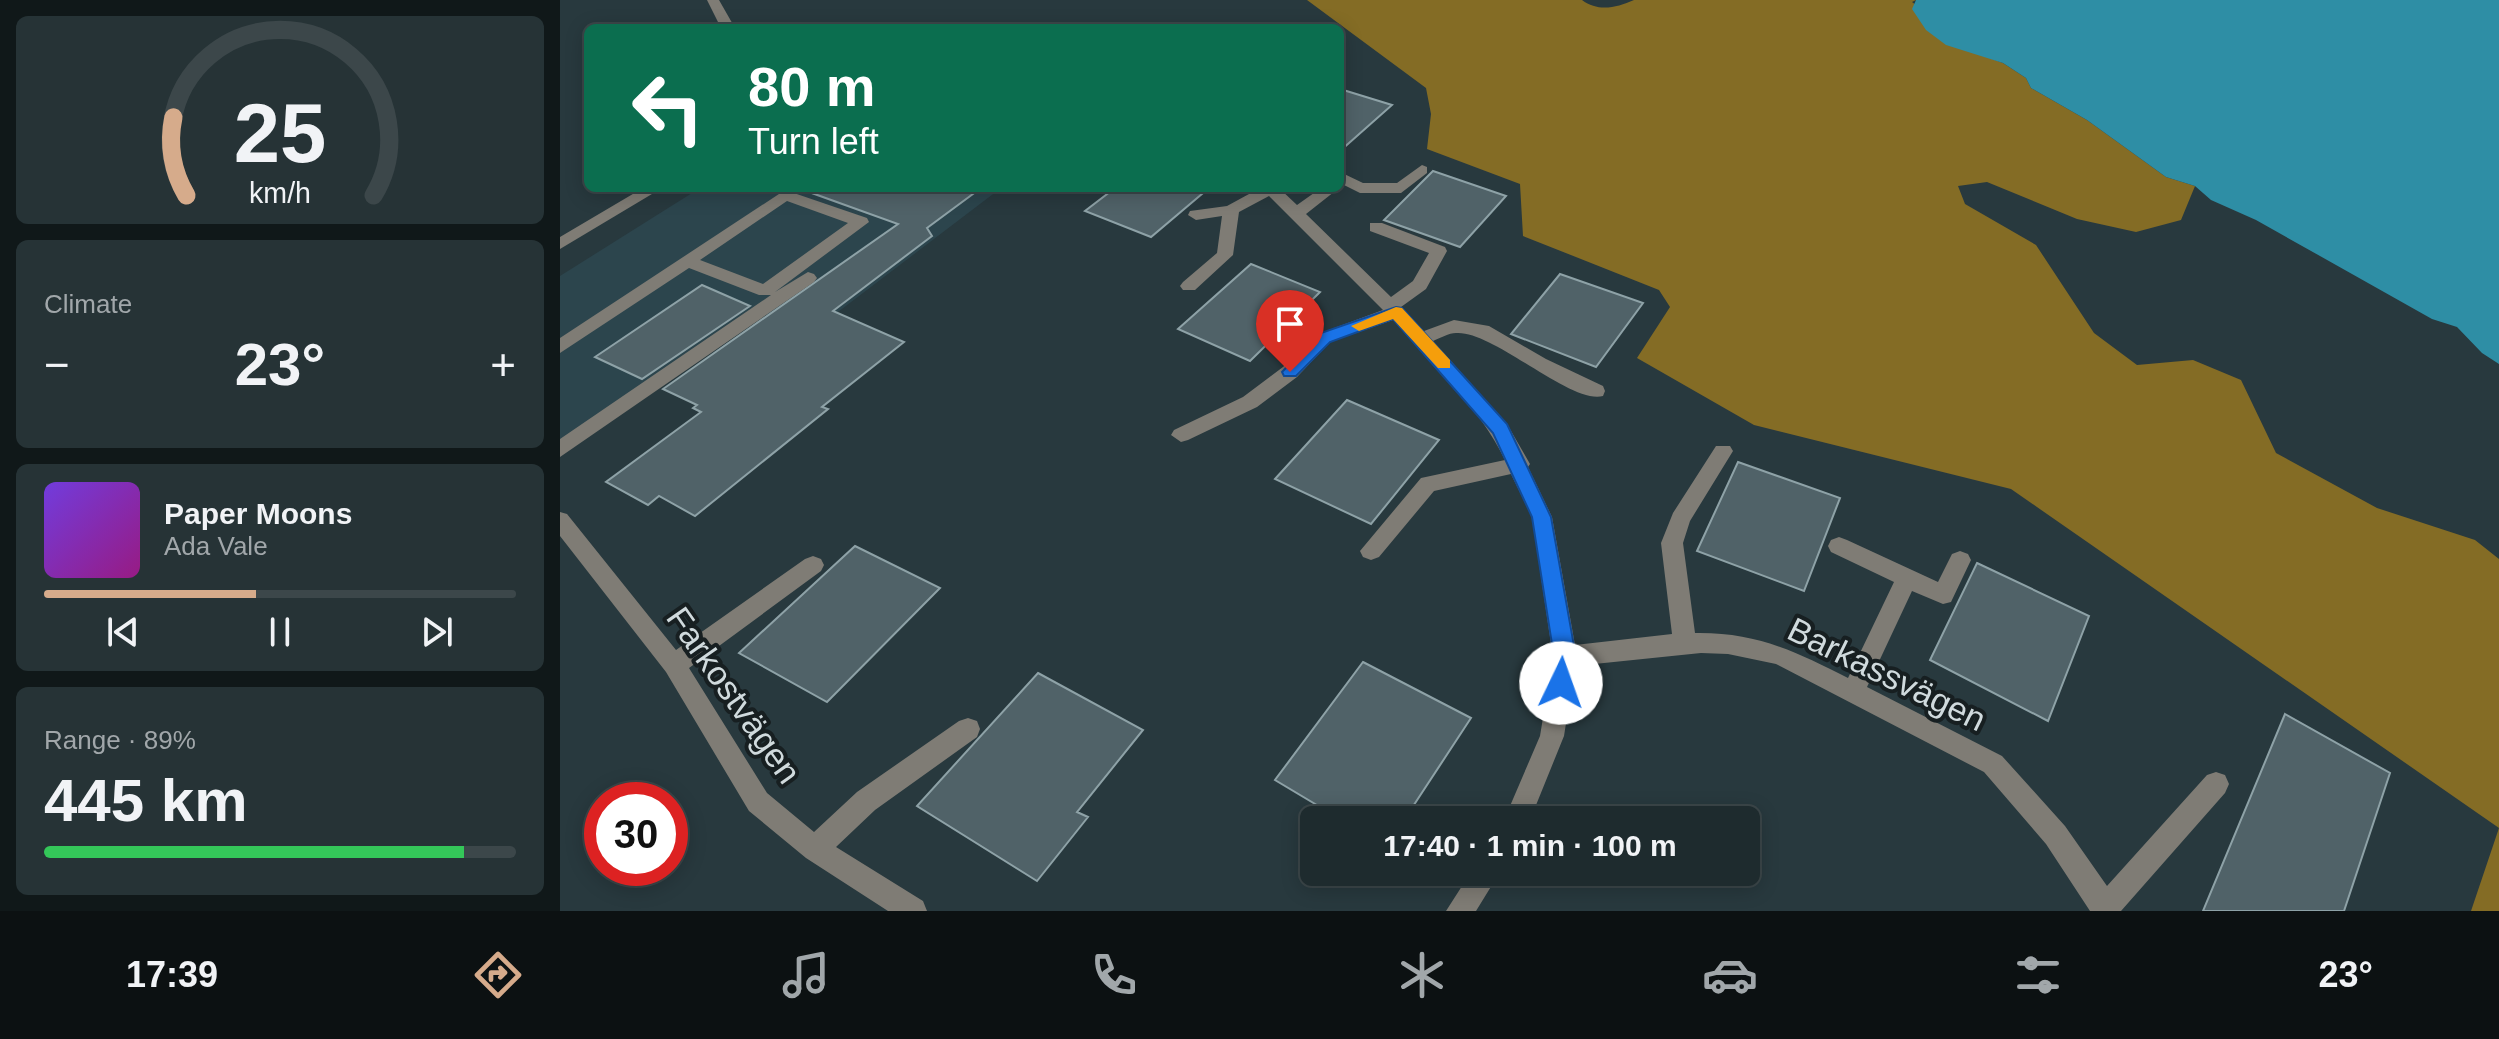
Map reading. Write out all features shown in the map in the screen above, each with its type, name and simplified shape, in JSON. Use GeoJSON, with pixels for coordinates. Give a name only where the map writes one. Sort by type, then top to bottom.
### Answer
{"type":"FeatureCollection","features":[{"type":"Feature","properties":{"kind":"street"},"geometry":{"type":"LineString","coordinates":[[713,0],[726,24]]}},
{"type":"Feature","properties":{"kind":"street"},"geometry":{"type":"LineString","coordinates":[[1344,183],[1360,188],[1401,188],[1422,170]]}},
{"type":"Feature","properties":{"kind":"street"},"geometry":{"type":"LineString","coordinates":[[560,244],[647,192]]}},
{"type":"Feature","properties":{"kind":"street"},"geometry":{"type":"LineString","coordinates":[[1196,215],[1231,210],[1263,192]]}},
{"type":"Feature","properties":{"kind":"street"},"geometry":{"type":"LineString","coordinates":[[1274,192],[1393,309],[1500,429],[1520,464],[1542,517],[1565,657],[1552,736],[1523,806]]}},
{"type":"Feature","properties":{"kind":"street"},"geometry":{"type":"LineString","coordinates":[[1295,214],[1324,192]]}},
{"type":"Feature","properties":{"kind":"street"},"geometry":{"type":"LineString","coordinates":[[560,347],[687,261],[785,195],[861,222],[765,291],[687,261]]}},
{"type":"Feature","properties":{"kind":"street"},"geometry":{"type":"LineString","coordinates":[[1189,286],[1225,255],[1231,210]]}},
{"type":"Feature","properties":{"kind":"street"},"geometry":{"type":"LineString","coordinates":[[1181,435],[1250,402],[1290,372],[1324,338],[1393,309],[1420,285],[1439,251],[1376,227]]}},
{"type":"Feature","properties":{"kind":"street"},"geometry":{"type":"LineString","coordinates":[[560,449],[808,278]]}},
{"type":"Feature","properties":{"kind":"street"},"geometry":{"type":"LineString","coordinates":[[1421,339],[1454,326],[1483,330],[1539,364],[1596,391]]}},
{"type":"Feature","properties":{"kind":"street"},"geometry":{"type":"LineString","coordinates":[[1685,643],[1672,543],[1680,519],[1723,451]]}},
{"type":"Feature","properties":{"kind":"street"},"geometry":{"type":"LineString","coordinates":[[1371,551],[1428,484],[1520,464]]}},
{"type":"Feature","properties":{"kind":"street","name":"Farkostvägen"},"geometry":{"type":"LineString","coordinates":[[560,520],[674,665],[758,802],[815,849],[913,911]]}},
{"type":"Feature","properties":{"kind":"street"},"geometry":{"type":"LineString","coordinates":[[1839,546],[1943,595],[1960,560]]}},
{"type":"Feature","properties":{"kind":"street"},"geometry":{"type":"LineString","coordinates":[[674,665],[813,565]]}},
{"type":"Feature","properties":{"kind":"street"},"geometry":{"type":"LineString","coordinates":[[1853,692],[1907,578]]}},
{"type":"Feature","properties":{"kind":"street","name":"Barkassvägen"},"geometry":{"type":"LineString","coordinates":[[1565,657],[1685,643],[1750,645],[1781,655],[2002,771],[2018,786],[2047,824],[2105,910]]}},
{"type":"Feature","properties":{"kind":"street"},"geometry":{"type":"LineString","coordinates":[[815,849],[866,801],[968,729]]}},
{"type":"Feature","properties":{"kind":"street"},"geometry":{"type":"LineString","coordinates":[[2105,910],[2216,784]]}},
{"type":"Feature","properties":{"kind":"street"},"geometry":{"type":"LineString","coordinates":[[1460,911],[1477,886]]}},
{"type":"Feature","properties":{"kind":"shaded area"},"geometry":{"type":"Polygon","coordinates":[[[1307,0],[1582,0],[1607,8],[1634,0],[1916,0],[1912,2],[1979,54],[2003,63],[2026,78],[2031,88],[2087,120],[2166,177],[2195,186],[2181,220],[2136,232],[2077,219],[1987,182],[1958,186],[1965,204],[2036,245],[2094,333],[2137,365],[2193,360],[2241,380],[2276,453],[2377,508],[2475,540],[2499,559],[2499,828],[2011,489],[1754,425],[1637,358],[1670,307],[1659,290],[1523,236],[1520,184],[1427,149],[1431,114],[1426,88],[1344,27],[1344,24],[1339,24],[1307,0]]]}},
{"type":"Feature","properties":{"kind":"shaded area"},"geometry":{"type":"Polygon","coordinates":[[[694,192],[996,192],[809,334],[755,309],[560,442],[560,276],[694,192]]]}},
{"type":"Feature","properties":{"kind":"shaded area"},"geometry":{"type":"Polygon","coordinates":[[[2499,828],[2499,911],[2471,911],[2499,828]]]}},
{"type":"Feature","properties":{"kind":"water"},"geometry":{"type":"Polygon","coordinates":[[[1916,0],[2499,0],[2499,364],[2482,353],[2457,327],[2432,319],[2256,220],[2211,200],[2195,186],[2166,177],[2087,120],[2031,88],[2026,78],[2003,63],[1946,45],[1926,30],[1912,9],[1916,0]]]}},
{"type":"Feature","properties":{"kind":"building"},"geometry":{"type":"Polygon","coordinates":[[[1344,90],[1392,105],[1344,147],[1344,90]]]}},
{"type":"Feature","properties":{"kind":"building"},"geometry":{"type":"Polygon","coordinates":[[[1433,171],[1506,196],[1460,247],[1384,220],[1433,171]]]}},
{"type":"Feature","properties":{"kind":"building"},"geometry":{"type":"Polygon","coordinates":[[[809,192],[976,192],[927,228],[932,236],[833,311],[904,342],[822,407],[828,409],[695,516],[659,496],[648,505],[606,482],[701,412],[693,408],[697,405],[663,389],[898,224],[809,192]]]}},
{"type":"Feature","properties":{"kind":"building"},"geometry":{"type":"Polygon","coordinates":[[[1110,192],[1204,192],[1151,237],[1085,211],[1110,192]]]}},
{"type":"Feature","properties":{"kind":"building"},"geometry":{"type":"Polygon","coordinates":[[[1251,264],[1320,292],[1250,361],[1178,329],[1251,264]]]}},
{"type":"Feature","properties":{"kind":"building"},"geometry":{"type":"Polygon","coordinates":[[[1560,274],[1643,303],[1596,367],[1511,334],[1560,274]]]}},
{"type":"Feature","properties":{"kind":"building"},"geometry":{"type":"Polygon","coordinates":[[[702,285],[750,306],[642,379],[595,357],[702,285]]]}},
{"type":"Feature","properties":{"kind":"building"},"geometry":{"type":"Polygon","coordinates":[[[1347,400],[1439,440],[1371,524],[1275,479],[1347,400]]]}},
{"type":"Feature","properties":{"kind":"building"},"geometry":{"type":"Polygon","coordinates":[[[1738,462],[1840,498],[1804,591],[1697,551],[1738,462]]]}},
{"type":"Feature","properties":{"kind":"building"},"geometry":{"type":"Polygon","coordinates":[[[855,546],[940,588],[827,702],[739,653],[855,546]]]}},
{"type":"Feature","properties":{"kind":"building"},"geometry":{"type":"Polygon","coordinates":[[[1977,563],[2089,616],[2048,721],[1930,660],[1977,563]]]}},
{"type":"Feature","properties":{"kind":"building"},"geometry":{"type":"Polygon","coordinates":[[[1363,662],[1471,718],[1413,806],[1319,806],[1275,780],[1363,662]]]}},
{"type":"Feature","properties":{"kind":"building"},"geometry":{"type":"Polygon","coordinates":[[[1038,673],[1143,730],[1077,812],[1088,817],[1037,881],[917,806],[1038,673]]]}},
{"type":"Feature","properties":{"kind":"building"},"geometry":{"type":"Polygon","coordinates":[[[2285,714],[2390,773],[2344,911],[2203,911],[2285,714]]]}},
{"type":"Feature","properties":{"kind":"slow traffic"},"geometry":{"type":"LineString","coordinates":[[1359,326],[1396,312],[1444,364]]}},
{"type":"Feature","properties":{"kind":"route"},"geometry":{"type":"LineString","coordinates":[[1290,372],[1324,338],[1396,312],[1474,397],[1500,429],[1520,464],[1542,517],[1565,657],[1561,683]]}}]}
